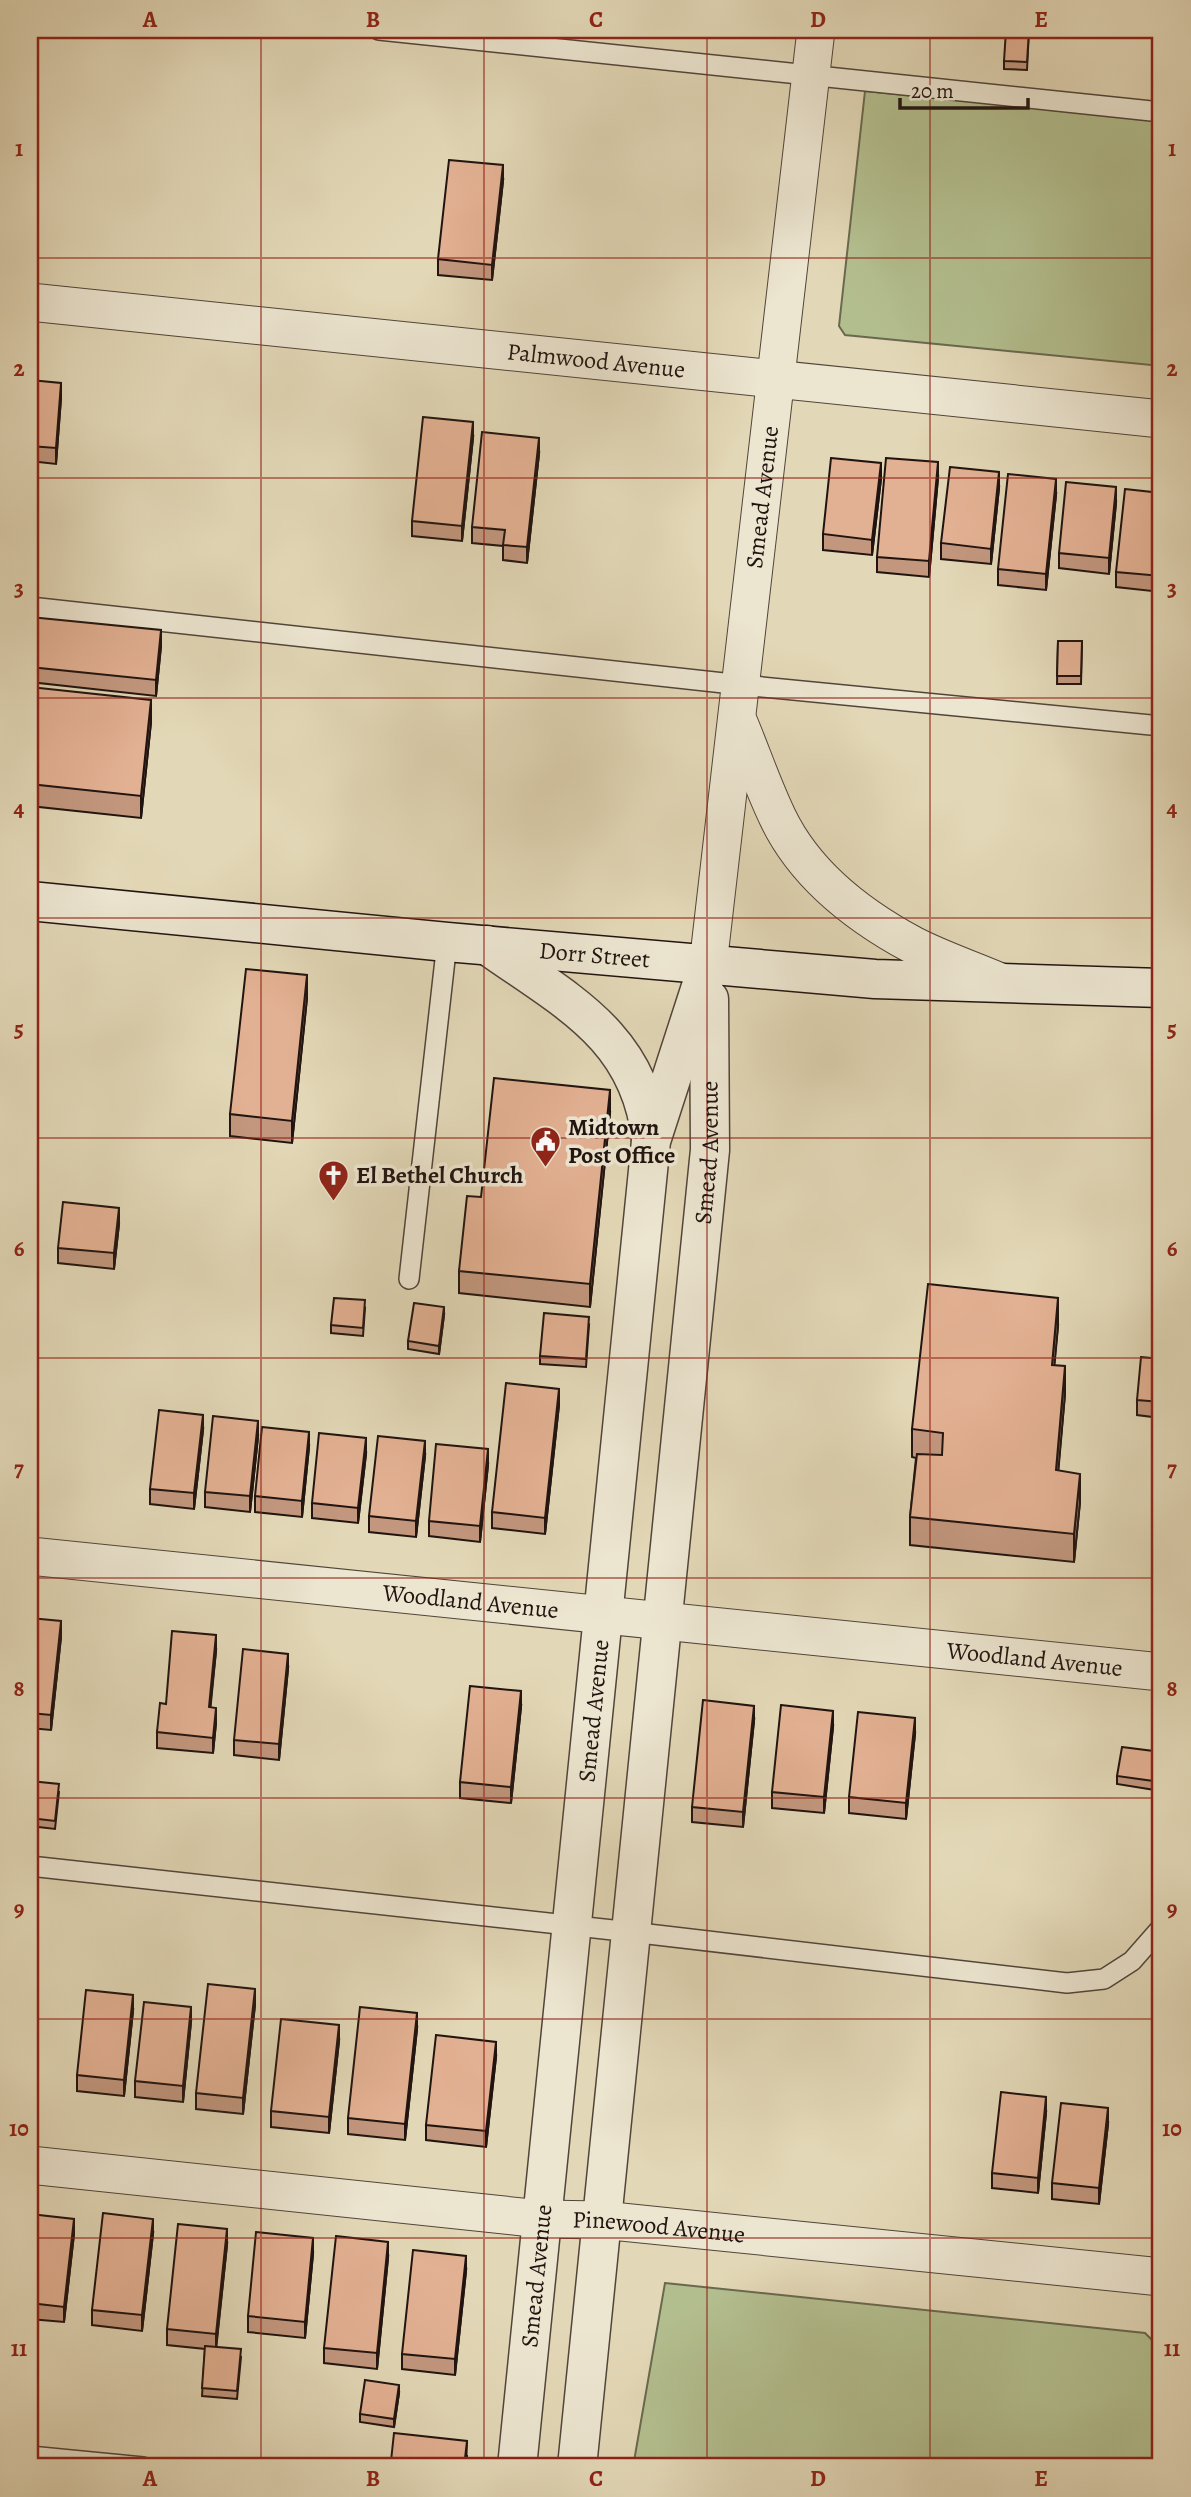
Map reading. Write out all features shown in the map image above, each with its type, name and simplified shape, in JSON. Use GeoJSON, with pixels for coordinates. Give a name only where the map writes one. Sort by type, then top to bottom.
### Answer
{"type":"FeatureCollection","features":[{"type":"Feature","properties":{"kind":"street","name":"Smead Avenue"},"geometry":{"type":"LineString","coordinates":[[577,2467],[710,1150],[708,965],[816,30]]}},
{"type":"Feature","properties":{"kind":"street","name":"Palmwood Avenue"},"geometry":{"type":"LineString","coordinates":[[30,302],[1161,419]]}},
{"type":"Feature","properties":{"kind":"street"},"geometry":{"type":"LineString","coordinates":[[740,703],[779,819],[802,856],[828,885],[858,911],[914,945],[1002,983]]}},
{"type":"Feature","properties":{"kind":"street","name":"Dorr Street"},"geometry":{"type":"LineString","coordinates":[[30,901],[447,942],[875,979],[1161,988]]}},
{"type":"Feature","properties":{"kind":"street"},"geometry":{"type":"LineString","coordinates":[[487,945],[582,1012],[616,1046],[637,1082],[648,1111],[651,1141]]}},
{"type":"Feature","properties":{"kind":"street","name":"Smead Avenue"},"geometry":{"type":"LineString","coordinates":[[517,2467],[651,1141],[708,965]]}},
{"type":"Feature","properties":{"kind":"street","name":"Woodland Avenue"},"geometry":{"type":"LineString","coordinates":[[30,1556],[1161,1672]]}},
{"type":"Feature","properties":{"kind":"street","name":"Pinewood Avenue"},"geometry":{"type":"LineString","coordinates":[[30,2165],[541,2219],[602,2220],[1161,2277]]}},
{"type":"Feature","properties":{"kind":"lane"},"geometry":{"type":"LineString","coordinates":[[379,30],[1161,111]]}},
{"type":"Feature","properties":{"kind":"lane"},"geometry":{"type":"LineString","coordinates":[[30,607],[740,703],[1161,726]]}},
{"type":"Feature","properties":{"kind":"lane"},"geometry":{"type":"LineString","coordinates":[[409,1279],[447,942]]}},
{"type":"Feature","properties":{"kind":"lane"},"geometry":{"type":"LineString","coordinates":[[30,1866],[1068,1983],[1104,1979],[1132,1961],[1161,1928]]}},
{"type":"Feature","properties":{"kind":"lane"},"geometry":{"type":"LineString","coordinates":[[30,2456],[143,2467]]}},
{"type":"Feature","properties":{"kind":"green space"},"geometry":{"type":"Polygon","coordinates":[[[865,91],[1161,120],[1161,366],[845,335],[839,326],[865,91]]]}},
{"type":"Feature","properties":{"kind":"green space"},"geometry":{"type":"Polygon","coordinates":[[[665,2283],[1145,2333],[1161,2349],[1161,2467],[633,2467],[665,2283]]]}},
{"type":"Feature","properties":{"kind":"building"},"geometry":{"type":"Polygon","coordinates":[[[1006,30],[1029,30],[1027,62],[1004,61],[1006,30]]]}},
{"type":"Feature","properties":{"kind":"building"},"geometry":{"type":"Polygon","coordinates":[[[1159,49],[1161,92],[1156,92],[1159,49]]]}},
{"type":"Feature","properties":{"kind":"building"},"geometry":{"type":"Polygon","coordinates":[[[449,160],[503,165],[492,265],[438,259],[449,160]]]}},
{"type":"Feature","properties":{"kind":"building"},"geometry":{"type":"Polygon","coordinates":[[[30,380],[61,383],[56,448],[30,446],[30,380]]]}},
{"type":"Feature","properties":{"kind":"building"},"geometry":{"type":"Polygon","coordinates":[[[423,417],[473,422],[462,526],[412,521],[423,417]]]}},
{"type":"Feature","properties":{"kind":"building"},"geometry":{"type":"Polygon","coordinates":[[[482,432],[539,438],[527,547],[503,545],[505,530],[472,527],[482,432]]]}},
{"type":"Feature","properties":{"kind":"building"},"geometry":{"type":"Polygon","coordinates":[[[831,458],[881,463],[872,540],[823,534],[831,458]]]}},
{"type":"Feature","properties":{"kind":"building"},"geometry":{"type":"Polygon","coordinates":[[[886,458],[938,462],[929,561],[877,557],[886,458]]]}},
{"type":"Feature","properties":{"kind":"building"},"geometry":{"type":"Polygon","coordinates":[[[950,467],[999,472],[991,549],[941,543],[950,467]]]}},
{"type":"Feature","properties":{"kind":"building"},"geometry":{"type":"Polygon","coordinates":[[[1008,474],[1056,479],[1046,574],[998,569],[1008,474]]]}},
{"type":"Feature","properties":{"kind":"building"},"geometry":{"type":"Polygon","coordinates":[[[1066,482],[1116,487],[1109,558],[1059,553],[1066,482]]]}},
{"type":"Feature","properties":{"kind":"building"},"geometry":{"type":"Polygon","coordinates":[[[1125,489],[1161,493],[1161,576],[1116,572],[1125,489]]]}},
{"type":"Feature","properties":{"kind":"building"},"geometry":{"type":"Polygon","coordinates":[[[30,617],[161,630],[156,680],[30,667],[30,617]]]}},
{"type":"Feature","properties":{"kind":"building"},"geometry":{"type":"Polygon","coordinates":[[[1058,641],[1082,641],[1081,676],[1057,676],[1058,641]]]}},
{"type":"Feature","properties":{"kind":"building"},"geometry":{"type":"Polygon","coordinates":[[[30,687],[151,700],[141,796],[30,784],[30,687]]]}},
{"type":"Feature","properties":{"kind":"building"},"geometry":{"type":"Polygon","coordinates":[[[246,969],[307,975],[292,1121],[230,1114],[246,969]]]}},
{"type":"Feature","properties":{"kind":"building","name":"Midtown Post Office"},"geometry":{"type":"Polygon","coordinates":[[[494,1078],[610,1090],[590,1284],[459,1271],[467,1196],[481,1197],[494,1078]]]}},
{"type":"Feature","properties":{"kind":"building"},"geometry":{"type":"Polygon","coordinates":[[[63,1202],[119,1208],[114,1253],[58,1248],[63,1202]]]}},
{"type":"Feature","properties":{"kind":"building"},"geometry":{"type":"Polygon","coordinates":[[[928,1284],[1058,1298],[1052,1365],[1065,1366],[1056,1470],[1080,1474],[1074,1534],[910,1517],[917,1454],[942,1455],[943,1433],[912,1429],[928,1284]]]}},
{"type":"Feature","properties":{"kind":"building"},"geometry":{"type":"Polygon","coordinates":[[[334,1298],[365,1300],[363,1328],[331,1325],[334,1298]]]}},
{"type":"Feature","properties":{"kind":"building"},"geometry":{"type":"Polygon","coordinates":[[[414,1303],[444,1307],[439,1346],[408,1341],[414,1303]]]}},
{"type":"Feature","properties":{"kind":"building"},"geometry":{"type":"Polygon","coordinates":[[[544,1313],[589,1317],[586,1359],[540,1356],[544,1313]]]}},
{"type":"Feature","properties":{"kind":"building"},"geometry":{"type":"Polygon","coordinates":[[[1141,1357],[1161,1359],[1161,1402],[1137,1400],[1141,1357]]]}},
{"type":"Feature","properties":{"kind":"building"},"geometry":{"type":"Polygon","coordinates":[[[506,1383],[559,1389],[545,1518],[492,1512],[506,1383]]]}},
{"type":"Feature","properties":{"kind":"building"},"geometry":{"type":"Polygon","coordinates":[[[159,1410],[203,1415],[194,1493],[150,1489],[159,1410]]]}},
{"type":"Feature","properties":{"kind":"building"},"geometry":{"type":"Polygon","coordinates":[[[213,1416],[258,1421],[250,1496],[205,1492],[213,1416]]]}},
{"type":"Feature","properties":{"kind":"building"},"geometry":{"type":"Polygon","coordinates":[[[262,1427],[309,1432],[302,1501],[255,1496],[262,1427]]]}},
{"type":"Feature","properties":{"kind":"building"},"geometry":{"type":"Polygon","coordinates":[[[319,1433],[366,1438],[358,1508],[312,1503],[319,1433]]]}},
{"type":"Feature","properties":{"kind":"building"},"geometry":{"type":"Polygon","coordinates":[[[378,1436],[425,1441],[416,1521],[369,1516],[378,1436]]]}},
{"type":"Feature","properties":{"kind":"building"},"geometry":{"type":"Polygon","coordinates":[[[436,1444],[488,1449],[480,1526],[429,1521],[436,1444]]]}},
{"type":"Feature","properties":{"kind":"building"},"geometry":{"type":"Polygon","coordinates":[[[30,1618],[61,1621],[51,1715],[30,1713],[30,1618]]]}},
{"type":"Feature","properties":{"kind":"building"},"geometry":{"type":"Polygon","coordinates":[[[172,1631],[216,1635],[209,1707],[216,1708],[213,1738],[157,1732],[160,1703],[166,1704],[172,1631]]]}},
{"type":"Feature","properties":{"kind":"building"},"geometry":{"type":"Polygon","coordinates":[[[243,1649],[288,1654],[279,1744],[234,1740],[243,1649]]]}},
{"type":"Feature","properties":{"kind":"building"},"geometry":{"type":"Polygon","coordinates":[[[470,1686],[521,1691],[511,1787],[460,1782],[470,1686]]]}},
{"type":"Feature","properties":{"kind":"building"},"geometry":{"type":"Polygon","coordinates":[[[703,1700],[754,1706],[743,1812],[692,1807],[703,1700]]]}},
{"type":"Feature","properties":{"kind":"building"},"geometry":{"type":"Polygon","coordinates":[[[781,1705],[833,1711],[824,1797],[772,1792],[781,1705]]]}},
{"type":"Feature","properties":{"kind":"building"},"geometry":{"type":"Polygon","coordinates":[[[858,1712],[915,1718],[906,1803],[849,1797],[858,1712]]]}},
{"type":"Feature","properties":{"kind":"building"},"geometry":{"type":"Polygon","coordinates":[[[1122,1747],[1161,1752],[1161,1782],[1117,1776],[1122,1747]]]}},
{"type":"Feature","properties":{"kind":"building"},"geometry":{"type":"Polygon","coordinates":[[[30,1781],[59,1784],[55,1821],[30,1818],[30,1781]]]}},
{"type":"Feature","properties":{"kind":"building"},"geometry":{"type":"Polygon","coordinates":[[[208,1984],[255,1989],[243,2098],[196,2093],[208,1984]]]}},
{"type":"Feature","properties":{"kind":"building"},"geometry":{"type":"Polygon","coordinates":[[[86,1990],[133,1995],[124,2080],[77,2075],[86,1990]]]}},
{"type":"Feature","properties":{"kind":"building"},"geometry":{"type":"Polygon","coordinates":[[[144,2002],[191,2007],[183,2086],[135,2081],[144,2002]]]}},
{"type":"Feature","properties":{"kind":"building"},"geometry":{"type":"Polygon","coordinates":[[[360,2007],[417,2013],[405,2124],[348,2118],[360,2007]]]}},
{"type":"Feature","properties":{"kind":"building"},"geometry":{"type":"Polygon","coordinates":[[[281,2019],[339,2025],[329,2117],[271,2111],[281,2019]]]}},
{"type":"Feature","properties":{"kind":"building"},"geometry":{"type":"Polygon","coordinates":[[[436,2035],[496,2042],[486,2131],[426,2125],[436,2035]]]}},
{"type":"Feature","properties":{"kind":"building"},"geometry":{"type":"Polygon","coordinates":[[[1001,2092],[1046,2097],[1038,2178],[992,2173],[1001,2092]]]}},
{"type":"Feature","properties":{"kind":"building"},"geometry":{"type":"Polygon","coordinates":[[[1061,2103],[1108,2108],[1099,2188],[1052,2183],[1061,2103]]]}},
{"type":"Feature","properties":{"kind":"building"},"geometry":{"type":"Polygon","coordinates":[[[103,2213],[153,2219],[142,2315],[92,2310],[103,2213]]]}},
{"type":"Feature","properties":{"kind":"building"},"geometry":{"type":"Polygon","coordinates":[[[30,2214],[74,2219],[64,2307],[30,2303],[30,2214]]]}},
{"type":"Feature","properties":{"kind":"building"},"geometry":{"type":"Polygon","coordinates":[[[178,2224],[227,2229],[216,2334],[167,2329],[178,2224]]]}},
{"type":"Feature","properties":{"kind":"building"},"geometry":{"type":"Polygon","coordinates":[[[256,2232],[313,2238],[305,2322],[248,2316],[256,2232]]]}},
{"type":"Feature","properties":{"kind":"building"},"geometry":{"type":"Polygon","coordinates":[[[336,2236],[388,2242],[377,2353],[324,2348],[336,2236]]]}},
{"type":"Feature","properties":{"kind":"building"},"geometry":{"type":"Polygon","coordinates":[[[413,2250],[466,2256],[455,2359],[402,2354],[413,2250]]]}},
{"type":"Feature","properties":{"kind":"building"},"geometry":{"type":"Polygon","coordinates":[[[205,2346],[241,2349],[237,2391],[202,2388],[205,2346]]]}},
{"type":"Feature","properties":{"kind":"building"},"geometry":{"type":"Polygon","coordinates":[[[365,2380],[399,2385],[394,2419],[360,2414],[365,2380]]]}},
{"type":"Feature","properties":{"kind":"building"},"geometry":{"type":"Polygon","coordinates":[[[394,2433],[467,2441],[464,2467],[391,2461],[394,2433]]]}},
{"type":"Feature","properties":{"kind":"place","name":"Midtown Post Office"},"geometry":{"type":"Point","coordinates":[545,1168]}},
{"type":"Feature","properties":{"kind":"place","name":"El Bethel Church"},"geometry":{"type":"Point","coordinates":[333,1202]}}]}
